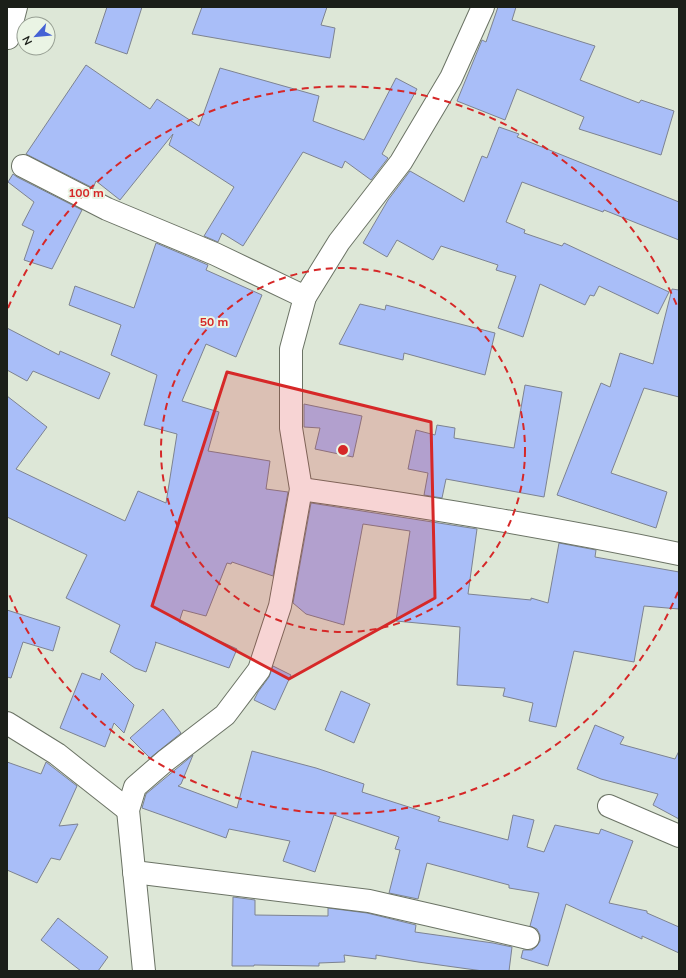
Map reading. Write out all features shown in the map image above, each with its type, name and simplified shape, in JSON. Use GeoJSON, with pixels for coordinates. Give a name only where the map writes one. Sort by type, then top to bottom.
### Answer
{"type":"FeatureCollection","features":[{"type":"Feature","properties":{"kind":"street"},"geometry":{"type":"LineString","coordinates":[[8,38],[16,7]]}},
{"type":"Feature","properties":{"kind":"street"},"geometry":{"type":"LineString","coordinates":[[144,971],[128,810],[135,787],[164,761],[225,715],[259,670],[280,606],[301,489],[291,428],[291,349],[305,297],[339,242],[402,162],[451,78],[483,7]]}},
{"type":"Feature","properties":{"kind":"street"},"geometry":{"type":"LineString","coordinates":[[23,166],[107,209],[215,254],[305,297]]}},
{"type":"Feature","properties":{"kind":"street"},"geometry":{"type":"LineString","coordinates":[[301,489],[480,516],[592,536],[679,554]]}},
{"type":"Feature","properties":{"kind":"street"},"geometry":{"type":"LineString","coordinates":[[7,723],[57,754],[128,810]]}},
{"type":"Feature","properties":{"kind":"street"},"geometry":{"type":"LineString","coordinates":[[609,806],[679,836]]}},
{"type":"Feature","properties":{"kind":"street"},"geometry":{"type":"LineString","coordinates":[[134,872],[369,901],[528,938]]}},
{"type":"Feature","properties":{"kind":"highlighted area"},"geometry":{"type":"Polygon","coordinates":[[[227,372],[431,422],[435,598],[289,679],[152,606],[227,372]]]}},
{"type":"Feature","properties":{"kind":"building"},"geometry":{"type":"Polygon","coordinates":[[[107,7],[142,7],[127,54],[95,43],[107,7]]]}},
{"type":"Feature","properties":{"kind":"building"},"geometry":{"type":"Polygon","coordinates":[[[202,7],[327,7],[321,25],[335,28],[330,58],[192,34],[202,7]]]}},
{"type":"Feature","properties":{"kind":"building"},"geometry":{"type":"Polygon","coordinates":[[[498,7],[516,7],[512,20],[595,46],[580,80],[639,103],[641,100],[674,111],[661,155],[579,129],[584,117],[517,89],[505,120],[457,101],[482,40],[486,42],[498,7]]]}},
{"type":"Feature","properties":{"kind":"building"},"geometry":{"type":"Polygon","coordinates":[[[86,65],[150,109],[157,99],[199,126],[220,68],[319,96],[313,121],[364,140],[396,78],[417,89],[382,154],[388,158],[371,180],[345,161],[342,168],[303,152],[243,246],[222,233],[218,242],[204,236],[234,187],[169,145],[173,134],[120,200],[96,181],[93,188],[26,154],[86,65]]]}},
{"type":"Feature","properties":{"kind":"building"},"geometry":{"type":"Polygon","coordinates":[[[499,127],[519,134],[517,137],[679,202],[679,240],[604,210],[603,212],[522,182],[506,222],[525,230],[524,233],[562,246],[564,243],[669,292],[658,314],[599,286],[594,296],[590,295],[585,305],[540,284],[523,337],[498,328],[516,276],[496,270],[498,265],[441,246],[433,260],[397,240],[387,257],[363,243],[388,200],[410,171],[464,202],[482,156],[487,158],[499,127]]]}},
{"type":"Feature","properties":{"kind":"building"},"geometry":{"type":"Polygon","coordinates":[[[13,174],[82,210],[52,269],[24,260],[34,231],[22,225],[34,202],[8,182],[13,174]]]}},
{"type":"Feature","properties":{"kind":"building"},"geometry":{"type":"Polygon","coordinates":[[[156,243],[208,265],[206,270],[262,295],[236,357],[206,344],[182,401],[219,412],[208,451],[270,461],[266,489],[288,492],[273,576],[232,562],[231,564],[227,563],[206,616],[183,610],[179,622],[237,649],[229,668],[155,642],[156,643],[146,672],[135,668],[110,652],[120,625],[66,598],[87,555],[7,517],[7,396],[47,427],[16,469],[125,521],[138,491],[166,503],[177,434],[144,425],[157,375],[111,355],[121,325],[69,305],[75,286],[134,308],[156,243]]]}},
{"type":"Feature","properties":{"kind":"building"},"geometry":{"type":"Polygon","coordinates":[[[672,289],[679,290],[679,397],[644,388],[611,473],[667,492],[656,528],[557,495],[601,383],[610,387],[620,353],[653,364],[672,289]]]}},
{"type":"Feature","properties":{"kind":"building"},"geometry":{"type":"Polygon","coordinates":[[[360,304],[385,310],[386,305],[495,333],[485,375],[404,353],[403,360],[339,344],[360,304]]]}},
{"type":"Feature","properties":{"kind":"building"},"geometry":{"type":"Polygon","coordinates":[[[7,328],[59,355],[60,351],[110,373],[99,399],[33,371],[27,381],[7,370],[7,328]]]}},
{"type":"Feature","properties":{"kind":"building"},"geometry":{"type":"Polygon","coordinates":[[[525,385],[562,392],[544,497],[446,479],[442,498],[424,495],[428,473],[408,469],[416,430],[435,435],[437,425],[455,428],[454,438],[514,448],[525,385]]]}},
{"type":"Feature","properties":{"kind":"building"},"geometry":{"type":"Polygon","coordinates":[[[304,404],[362,416],[353,457],[315,449],[320,428],[304,427],[304,404]]]}},
{"type":"Feature","properties":{"kind":"building"},"geometry":{"type":"Polygon","coordinates":[[[311,503],[477,529],[468,594],[531,600],[531,598],[548,603],[559,543],[596,550],[595,557],[679,572],[679,609],[644,606],[634,662],[574,651],[556,727],[529,721],[533,703],[503,696],[505,688],[457,685],[460,627],[396,621],[410,531],[363,524],[344,625],[306,614],[293,603],[311,503]]]}},
{"type":"Feature","properties":{"kind":"building"},"geometry":{"type":"Polygon","coordinates":[[[7,610],[60,627],[53,651],[23,642],[11,678],[7,677],[7,610]]]}},
{"type":"Feature","properties":{"kind":"building"},"geometry":{"type":"Polygon","coordinates":[[[273,666],[291,675],[275,710],[254,700],[269,677],[273,666]]]}},
{"type":"Feature","properties":{"kind":"building"},"geometry":{"type":"Polygon","coordinates":[[[82,673],[100,680],[102,673],[134,705],[124,733],[114,723],[105,747],[60,728],[82,673]]]}},
{"type":"Feature","properties":{"kind":"building"},"geometry":{"type":"Polygon","coordinates":[[[341,691],[370,704],[354,743],[325,730],[341,691]]]}},
{"type":"Feature","properties":{"kind":"building"},"geometry":{"type":"Polygon","coordinates":[[[163,709],[181,733],[150,758],[130,738],[163,709]]]}},
{"type":"Feature","properties":{"kind":"building"},"geometry":{"type":"Polygon","coordinates":[[[595,725],[624,737],[620,744],[675,759],[679,751],[679,819],[653,805],[658,794],[601,779],[577,769],[595,725]]]}},
{"type":"Feature","properties":{"kind":"building"},"geometry":{"type":"Polygon","coordinates":[[[252,751],[316,768],[364,784],[362,792],[440,817],[438,821],[508,840],[513,815],[534,820],[527,847],[544,852],[555,825],[599,834],[601,829],[633,841],[609,903],[647,911],[647,913],[679,927],[679,953],[642,936],[642,939],[566,904],[548,966],[521,958],[523,950],[532,950],[540,941],[540,935],[537,929],[530,926],[539,893],[509,888],[509,885],[427,863],[418,899],[389,893],[400,850],[395,849],[399,837],[334,815],[315,872],[283,861],[290,841],[229,829],[226,838],[142,808],[146,794],[193,755],[181,784],[178,786],[237,808],[252,751]]]}},
{"type":"Feature","properties":{"kind":"building"},"geometry":{"type":"Polygon","coordinates":[[[7,762],[41,774],[46,762],[77,786],[59,826],[78,824],[60,860],[51,858],[37,883],[7,870],[7,762]]]}},
{"type":"Feature","properties":{"kind":"building"},"geometry":{"type":"Polygon","coordinates":[[[233,897],[255,900],[255,915],[328,916],[328,908],[367,913],[416,925],[415,932],[512,947],[509,971],[483,971],[376,955],[376,959],[344,955],[345,962],[319,963],[319,966],[232,966],[233,897]]]}},
{"type":"Feature","properties":{"kind":"building"},"geometry":{"type":"Polygon","coordinates":[[[58,918],[108,957],[98,971],[81,971],[41,940],[58,918]]]}}]}
